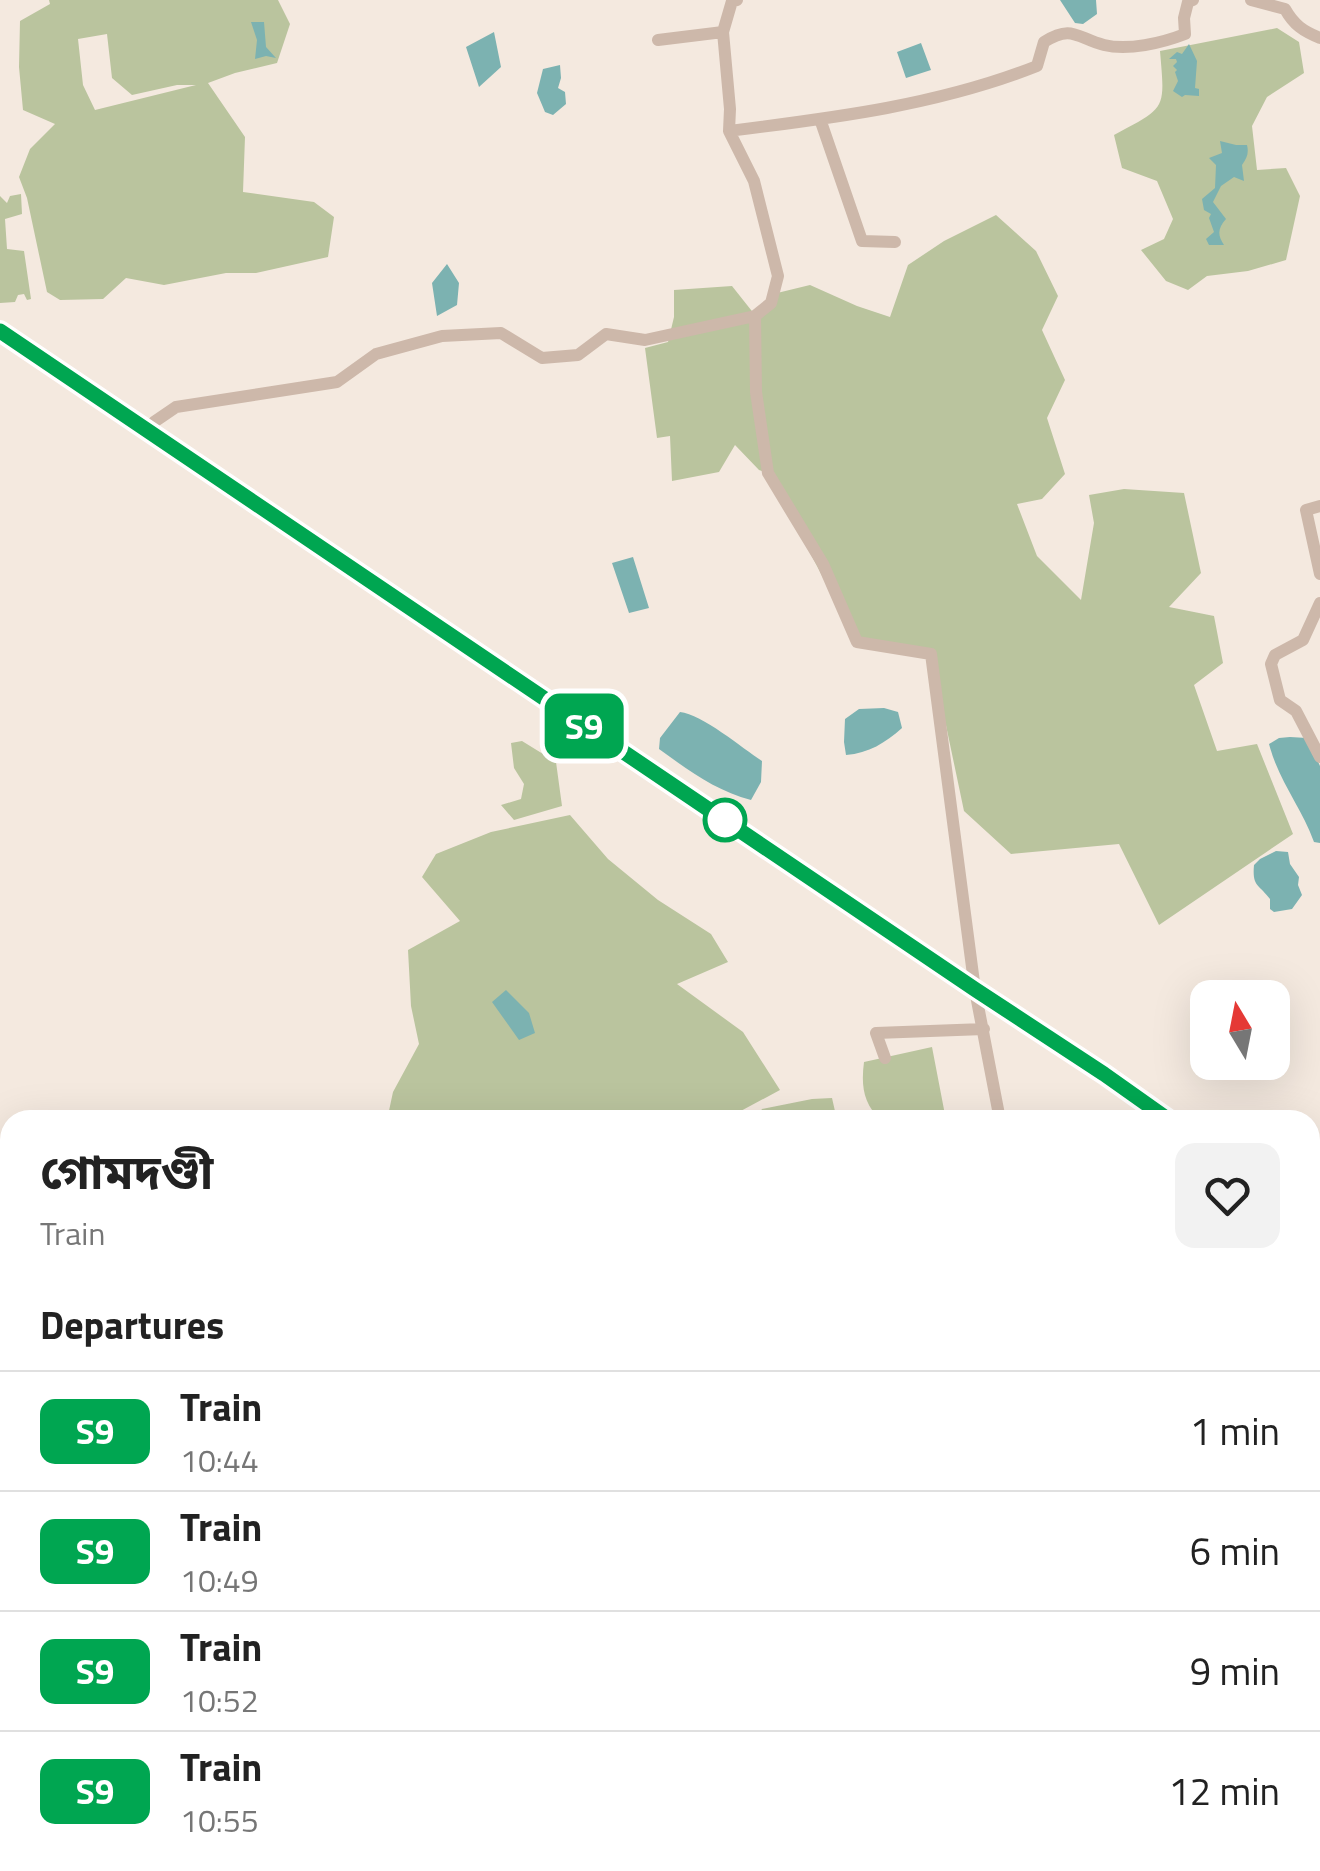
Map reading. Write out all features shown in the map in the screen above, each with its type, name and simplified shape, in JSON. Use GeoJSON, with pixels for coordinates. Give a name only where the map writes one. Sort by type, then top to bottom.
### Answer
{"type":"FeatureCollection","features":[{"type":"Feature","properties":{"kind":"street"},"geometry":{"type":"LineString","coordinates":[[154,422],[176,407],[337,382],[376,354],[442,336],[501,334],[542,358],[578,355],[606,334],[645,340],[755,316],[771,303],[778,276],[754,181],[729,131],[723,32],[732,1],[737,0]]}},
{"type":"Feature","properties":{"kind":"street"},"geometry":{"type":"LineString","coordinates":[[729,131],[932,100],[1031,68],[1040,62],[1044,42],[1065,32],[1105,45],[1128,46],[1173,39],[1184,34],[1188,2],[1192,0]]}},
{"type":"Feature","properties":{"kind":"street"},"geometry":{"type":"LineString","coordinates":[[1251,0],[1285,8],[1302,30],[1320,38]]}},
{"type":"Feature","properties":{"kind":"street"},"geometry":{"type":"LineString","coordinates":[[658,40],[723,32]]}},
{"type":"Feature","properties":{"kind":"street"},"geometry":{"type":"LineString","coordinates":[[820,120],[862,242],[895,242]]}},
{"type":"Feature","properties":{"kind":"street"},"geometry":{"type":"LineString","coordinates":[[755,316],[756,392],[768,473],[823,564],[858,642],[931,654],[976,990],[998,1110]]}},
{"type":"Feature","properties":{"kind":"street"},"geometry":{"type":"LineString","coordinates":[[1320,506],[1306,510],[1320,574]]}},
{"type":"Feature","properties":{"kind":"street"},"geometry":{"type":"LineString","coordinates":[[1320,603],[1304,640],[1275,655],[1271,664],[1280,700],[1296,711],[1320,756]]}},
{"type":"Feature","properties":{"kind":"street"},"geometry":{"type":"LineString","coordinates":[[885,1058],[876,1034],[984,1028]]}},
{"type":"Feature","properties":{"kind":"green space"},"geometry":{"type":"Polygon","coordinates":[[[49,0],[278,0],[290,24],[277,63],[208,83],[245,137],[243,192],[314,202],[334,217],[328,257],[256,273],[226,273],[164,285],[126,278],[103,299],[60,300],[47,292],[19,177],[30,149],[55,124],[23,110],[19,67],[20,21],[50,4],[49,0]],[[107,34],[78,39],[83,85],[95,110],[196,85],[132,95],[112,78],[107,34]]]}},
{"type":"Feature","properties":{"kind":"green space"},"geometry":{"type":"Polygon","coordinates":[[[1277,28],[1299,42],[1304,73],[1267,97],[1252,126],[1257,170],[1286,168],[1300,196],[1286,260],[1248,271],[1207,276],[1188,290],[1166,281],[1141,250],[1164,239],[1173,219],[1157,181],[1122,168],[1114,135],[1159,105],[1160,51],[1277,28]]]}},
{"type":"Feature","properties":{"kind":"green space"},"geometry":{"type":"Polygon","coordinates":[[[21,194],[22,214],[5,219],[7,249],[24,251],[31,299],[27,300],[24,294],[18,295],[15,302],[0,303],[0,196],[7,203],[10,196],[21,194]]]}},
{"type":"Feature","properties":{"kind":"green space"},"geometry":{"type":"Polygon","coordinates":[[[996,215],[1036,251],[1058,296],[1042,330],[1065,380],[1047,418],[1065,474],[1042,499],[1017,504],[1037,556],[1081,600],[1094,523],[1089,495],[1124,489],[1184,493],[1201,573],[1169,607],[1214,616],[1223,663],[1194,685],[1217,751],[1257,744],[1293,834],[1159,925],[1119,844],[1011,854],[964,811],[931,654],[857,642],[768,473],[759,470],[735,445],[719,472],[672,481],[670,436],[657,438],[645,348],[668,342],[674,317],[674,290],[732,286],[755,315],[773,294],[810,285],[890,317],[908,265],[944,241],[996,215]]]}},
{"type":"Feature","properties":{"kind":"green space"},"geometry":{"type":"Polygon","coordinates":[[[522,741],[556,762],[562,806],[514,820],[501,805],[521,799],[524,784],[514,768],[511,743],[522,741]]]}},
{"type":"Feature","properties":{"kind":"green space"},"geometry":{"type":"Polygon","coordinates":[[[570,815],[608,859],[658,900],[711,934],[728,962],[677,984],[743,1032],[780,1090],[743,1110],[389,1110],[393,1092],[419,1044],[411,1006],[408,950],[460,921],[422,877],[436,854],[491,832],[570,815]]]}},
{"type":"Feature","properties":{"kind":"green space"},"geometry":{"type":"Polygon","coordinates":[[[932,1047],[944,1110],[873,1110],[865,1094],[864,1062],[932,1047]]]}},
{"type":"Feature","properties":{"kind":"green space"},"geometry":{"type":"Polygon","coordinates":[[[832,1098],[835,1110],[761,1110],[762,1109],[832,1098]]]}},
{"type":"Feature","properties":{"kind":"water"},"geometry":{"type":"Polygon","coordinates":[[[1060,0],[1096,0],[1097,14],[1083,24],[1075,23],[1060,0]]]}},
{"type":"Feature","properties":{"kind":"water"},"geometry":{"type":"Polygon","coordinates":[[[251,22],[264,22],[266,47],[276,58],[255,59],[257,40],[251,22]]]}},
{"type":"Feature","properties":{"kind":"water"},"geometry":{"type":"Polygon","coordinates":[[[494,32],[501,67],[479,87],[466,47],[494,32]]]}},
{"type":"Feature","properties":{"kind":"water"},"geometry":{"type":"Polygon","coordinates":[[[921,43],[931,70],[906,78],[897,52],[921,43]]]}},
{"type":"Feature","properties":{"kind":"water"},"geometry":{"type":"Polygon","coordinates":[[[1189,44],[1197,61],[1195,88],[1199,89],[1199,96],[1182,97],[1173,91],[1178,81],[1173,66],[1176,59],[1169,59],[1177,52],[1182,54],[1189,44]]]}},
{"type":"Feature","properties":{"kind":"water"},"geometry":{"type":"Polygon","coordinates":[[[560,65],[558,88],[565,92],[566,104],[553,115],[545,112],[537,93],[543,69],[560,65]]]}},
{"type":"Feature","properties":{"kind":"water"},"geometry":{"type":"Polygon","coordinates":[[[1220,141],[1247,145],[1248,153],[1242,165],[1244,181],[1234,177],[1221,186],[1213,202],[1226,219],[1219,232],[1224,245],[1209,245],[1206,239],[1214,232],[1211,214],[1204,210],[1202,199],[1215,188],[1216,165],[1209,158],[1222,153],[1220,141]]]}},
{"type":"Feature","properties":{"kind":"water"},"geometry":{"type":"Polygon","coordinates":[[[447,264],[459,283],[457,305],[437,316],[432,283],[447,264]]]}},
{"type":"Feature","properties":{"kind":"water"},"geometry":{"type":"Polygon","coordinates":[[[633,557],[649,608],[629,613],[612,563],[633,557]]]}},
{"type":"Feature","properties":{"kind":"water"},"geometry":{"type":"Polygon","coordinates":[[[859,709],[898,712],[902,728],[876,746],[846,755],[845,719],[859,709]]]}},
{"type":"Feature","properties":{"kind":"water"},"geometry":{"type":"Polygon","coordinates":[[[680,712],[710,725],[762,761],[761,782],[751,800],[714,785],[659,749],[660,738],[680,712]]]}},
{"type":"Feature","properties":{"kind":"water"},"geometry":{"type":"Polygon","coordinates":[[[1290,737],[1307,738],[1320,766],[1320,843],[1314,842],[1269,744],[1290,737]]]}},
{"type":"Feature","properties":{"kind":"water"},"geometry":{"type":"Polygon","coordinates":[[[1276,851],[1288,852],[1302,895],[1292,909],[1274,912],[1270,899],[1255,881],[1254,865],[1276,851]]]}},
{"type":"Feature","properties":{"kind":"water"},"geometry":{"type":"Polygon","coordinates":[[[506,990],[529,1013],[535,1033],[519,1040],[492,1002],[506,990]]]}},
{"type":"Feature","properties":{"kind":"railway"},"geometry":{"type":"LineString","coordinates":[[0,330],[1155,1110]]}},
{"type":"Feature","properties":{"kind":"train","name":"S9"},"geometry":{"type":"LineString","coordinates":[[0,331],[1155,1110]]}}]}
